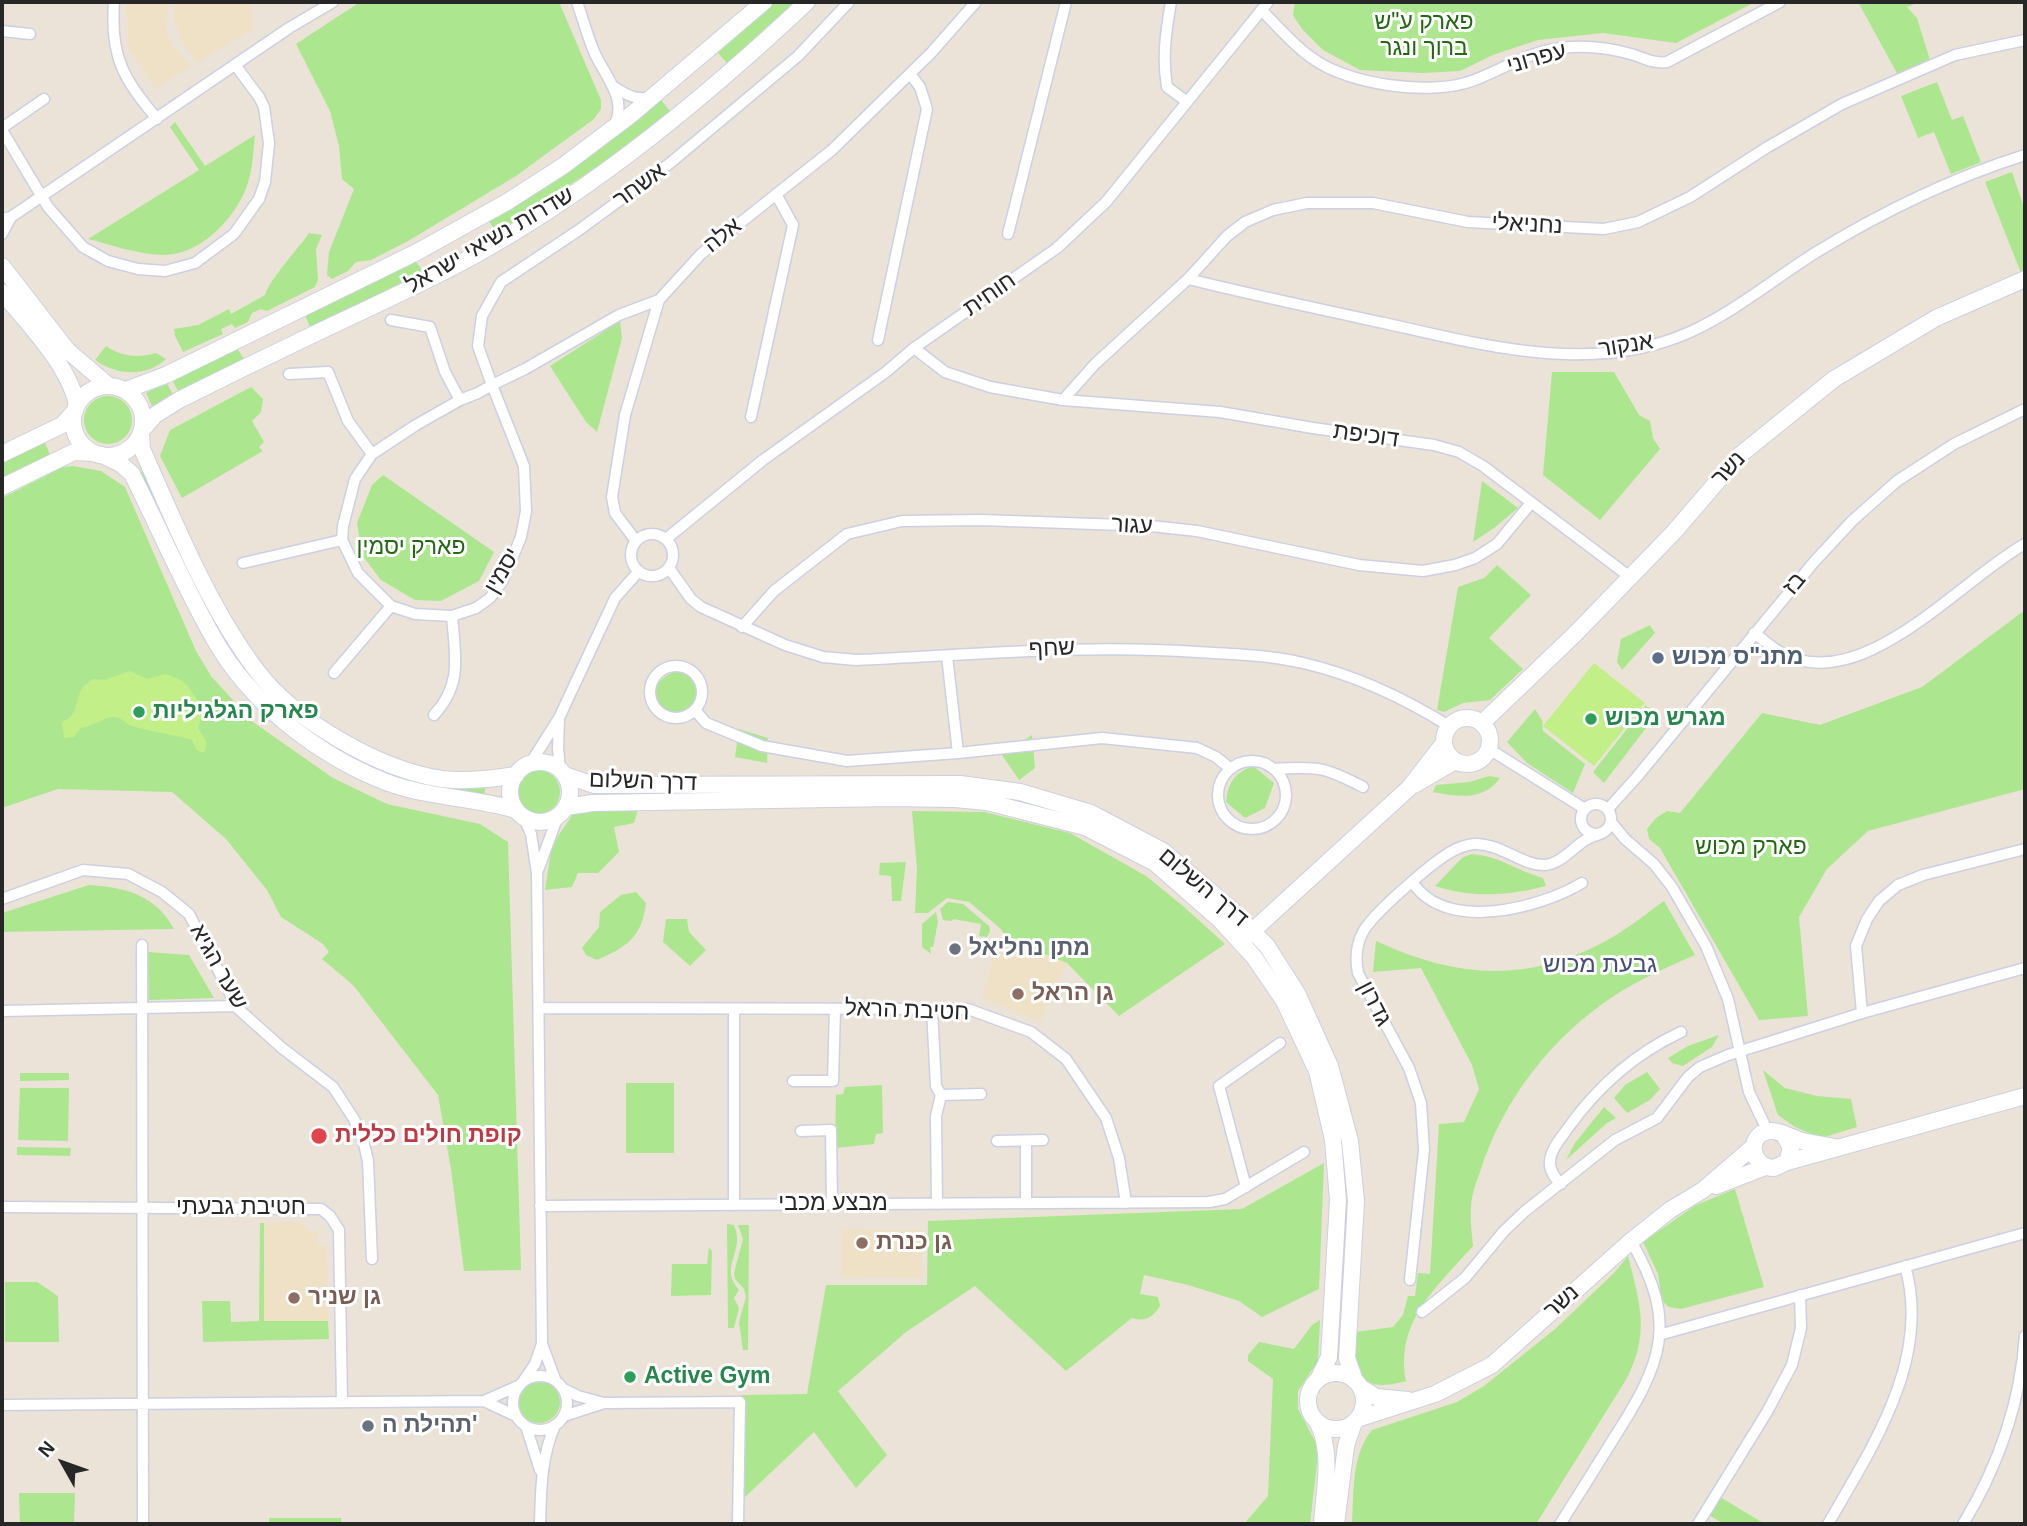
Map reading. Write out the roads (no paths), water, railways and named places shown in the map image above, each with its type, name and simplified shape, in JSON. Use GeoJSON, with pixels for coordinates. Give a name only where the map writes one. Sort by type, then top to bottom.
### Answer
{"type":"FeatureCollection","features":[{"type":"Feature","properties":{"kind":"street"},"geometry":{"type":"LineString","coordinates":[[114,2],[113,21],[121,68],[157,119]]}},
{"type":"Feature","properties":{"kind":"street"},"geometry":{"type":"LineString","coordinates":[[2,234],[7,218],[236,66],[289,27],[333,2]]}},
{"type":"Feature","properties":{"kind":"street"},"geometry":{"type":"LineString","coordinates":[[577,2],[596,55],[613,86],[619,113],[612,129]]}},
{"type":"Feature","properties":{"kind":"street","name":"שדרות נשיאי ישראל"},"geometry":{"type":"LineString","coordinates":[[126,390],[166,376],[417,252],[518,195],[563,166],[653,97],[764,2]]}},
{"type":"Feature","properties":{"kind":"street","name":"שדרות נשיאי ישראל"},"geometry":{"type":"LineString","coordinates":[[141,432],[155,415],[179,400],[400,294],[483,251],[524,226],[582,187],[667,123],[769,38],[807,2]]}},
{"type":"Feature","properties":{"kind":"street","name":"אשחר"},"geometry":{"type":"LineString","coordinates":[[492,385],[478,346],[482,316],[501,282],[579,230],[677,158],[798,56],[849,2]]}},
{"type":"Feature","properties":{"kind":"street","name":"אלה"},"geometry":{"type":"LineString","coordinates":[[636,541],[615,513],[612,497],[625,415],[659,300],[701,254],[832,150],[909,74],[976,2]]}},
{"type":"Feature","properties":{"kind":"street"},"geometry":{"type":"LineString","coordinates":[[1008,234],[1066,2]]}},
{"type":"Feature","properties":{"kind":"street"},"geometry":{"type":"LineString","coordinates":[[1171,2],[1164,37],[1163,63],[1167,87],[1186,101]]}},
{"type":"Feature","properties":{"kind":"street","name":"עפרוני"},"geometry":{"type":"LineString","coordinates":[[1265,6],[1313,59],[1338,73],[1413,87],[1448,88],[1472,81],[1534,54],[1560,48],[1592,47],[1630,54],[1657,64],[1667,62],[1780,2]]}},
{"type":"Feature","properties":{"kind":"street","name":"חוחית"},"geometry":{"type":"LineString","coordinates":[[666,539],[763,460],[886,372],[914,348],[1057,248],[1106,202],[1265,6]]}},
{"type":"Feature","properties":{"kind":"street"},"geometry":{"type":"LineString","coordinates":[[2,31],[30,34]]}},
{"type":"Feature","properties":{"kind":"street","name":"נחניאלי"},"geometry":{"type":"LineString","coordinates":[[1063,400],[1095,364],[1188,279],[1227,236],[1245,222],[1273,210],[1307,203],[1373,203],[1468,222],[1604,229],[1639,222],[1690,197],[1766,148],[1842,104],[1955,55],[2025,40]]}},
{"type":"Feature","properties":{"kind":"street"},"geometry":{"type":"LineString","coordinates":[[44,99],[2,129],[40,196],[83,247],[108,261],[138,269],[165,271],[195,263],[234,234],[259,200],[265,182],[270,143],[264,107],[236,66]]}},
{"type":"Feature","properties":{"kind":"street"},"geometry":{"type":"LineString","coordinates":[[878,340],[927,109],[920,87],[909,74]]}},
{"type":"Feature","properties":{"kind":"street"},"geometry":{"type":"LineString","coordinates":[[613,86],[639,99],[653,97]]}},
{"type":"Feature","properties":{"kind":"street","name":"אנקור"},"geometry":{"type":"LineString","coordinates":[[1188,279],[1474,343],[1542,353],[1641,348],[1689,332],[1901,204],[2025,155]]}},
{"type":"Feature","properties":{"kind":"street"},"geometry":{"type":"LineString","coordinates":[[751,417],[793,225],[776,194]]}},
{"type":"Feature","properties":{"kind":"street"},"geometry":{"type":"LineString","coordinates":[[2,266],[67,350],[108,386]]}},
{"type":"Feature","properties":{"kind":"street","name":"נשר"},"geometry":{"type":"LineString","coordinates":[[1482,723],[1574,635],[1674,532],[1740,455],[1834,379],[1936,318],[2025,279]]}},
{"type":"Feature","properties":{"kind":"street"},"geometry":{"type":"LineString","coordinates":[[2,292],[74,388],[76,434],[86,448],[121,464],[132,474],[213,639],[245,683],[295,729],[334,757],[385,782],[416,792],[520,814],[537,822],[562,812]]}},
{"type":"Feature","properties":{"kind":"street"},"geometry":{"type":"LineString","coordinates":[[334,673],[391,606],[358,573],[342,540],[355,479],[372,454],[460,400],[545,358],[620,315],[659,300]]}},
{"type":"Feature","properties":{"kind":"street"},"geometry":{"type":"LineString","coordinates":[[391,320],[430,327],[445,372],[460,400]]}},
{"type":"Feature","properties":{"kind":"street","name":"דוכיפת"},"geometry":{"type":"LineString","coordinates":[[914,348],[945,372],[990,387],[1063,400],[1220,412],[1434,445],[1459,452],[1483,466],[1630,577]]}},
{"type":"Feature","properties":{"kind":"street"},"geometry":{"type":"LineString","coordinates":[[289,374],[328,372],[348,421],[372,454]]}},
{"type":"Feature","properties":{"kind":"street","name":"יסמין"},"geometry":{"type":"LineString","coordinates":[[391,606],[415,614],[452,616],[476,608],[490,598],[503,580],[521,537],[526,511],[524,466],[492,385]]}},
{"type":"Feature","properties":{"kind":"street"},"geometry":{"type":"LineString","coordinates":[[2,454],[62,425],[94,388],[108,386],[126,390],[135,398],[141,409],[142,449],[227,628],[258,673],[315,724],[345,743],[403,769],[427,776],[465,781],[516,775],[530,764],[559,718],[615,598],[639,571]]}},
{"type":"Feature","properties":{"kind":"street","name":"בז"},"geometry":{"type":"LineString","coordinates":[[1608,808],[1636,778],[1821,554],[1852,521],[1898,481],[1954,444],[2025,409]]}},
{"type":"Feature","properties":{"kind":"street"},"geometry":{"type":"LineString","coordinates":[[2,487],[74,452],[111,456],[128,450],[141,432]]}},
{"type":"Feature","properties":{"kind":"street","name":"עגור"},"geometry":{"type":"LineString","coordinates":[[742,627],[774,591],[847,534],[902,521],[981,520],[1109,524],[1186,530],[1359,565],[1423,571],[1455,565],[1486,551],[1497,544],[1531,503]]}},
{"type":"Feature","properties":{"kind":"street"},"geometry":{"type":"LineString","coordinates":[[647,534],[660,535],[666,539],[673,556],[663,573],[651,576],[634,566],[631,553],[636,541],[647,534]]}},
{"type":"Feature","properties":{"kind":"street"},"geometry":{"type":"LineString","coordinates":[[243,563],[342,540]]}},
{"type":"Feature","properties":{"kind":"street"},"geometry":{"type":"LineString","coordinates":[[1754,633],[1782,653],[1806,661],[1836,661],[1865,653],[1891,641],[2025,544]]}},
{"type":"Feature","properties":{"kind":"street","name":"שחף"},"geometry":{"type":"LineString","coordinates":[[668,568],[691,599],[701,607],[785,645],[823,657],[856,660],[1101,647],[1264,656],[1304,663],[1365,682],[1423,710],[1449,726]]}},
{"type":"Feature","properties":{"kind":"street"},"geometry":{"type":"LineString","coordinates":[[434,715],[446,702],[456,675],[452,616]]}},
{"type":"Feature","properties":{"kind":"street"},"geometry":{"type":"LineString","coordinates":[[947,656],[958,753]]}},
{"type":"Feature","properties":{"kind":"street"},"geometry":{"type":"LineString","coordinates":[[672,666],[684,666],[692,671],[703,690],[702,699],[695,710],[676,718],[658,711],[650,694],[655,676],[672,666]]}},
{"type":"Feature","properties":{"kind":"street"},"geometry":{"type":"LineString","coordinates":[[695,710],[706,723],[762,746],[847,761],[1102,738],[1197,748],[1216,757],[1231,769]]}},
{"type":"Feature","properties":{"kind":"street"},"geometry":{"type":"LineString","coordinates":[[537,873],[570,791],[562,772],[558,748],[559,718]]}},
{"type":"Feature","properties":{"kind":"street"},"geometry":{"type":"LineString","coordinates":[[1465,718],[1476,719],[1482,723],[1490,735],[1489,749],[1485,756],[1476,762],[1465,764],[1455,761],[1447,753],[1444,743],[1449,726],[1458,719],[1465,718]]}},
{"type":"Feature","properties":{"kind":"street"},"geometry":{"type":"LineString","coordinates":[[1240,942],[1409,788],[1444,743]]}},
{"type":"Feature","properties":{"kind":"street"},"geometry":{"type":"LineString","coordinates":[[1489,749],[1585,809]]}},
{"type":"Feature","properties":{"kind":"street"},"geometry":{"type":"LineString","coordinates":[[1254,761],[1274,769],[1283,781],[1286,792],[1284,807],[1278,817],[1266,826],[1255,829],[1241,827],[1231,821],[1222,810],[1219,798],[1221,784],[1231,769],[1254,761]]}},
{"type":"Feature","properties":{"kind":"street"},"geometry":{"type":"LineString","coordinates":[[1409,788],[1455,761]]}},
{"type":"Feature","properties":{"kind":"street"},"geometry":{"type":"LineString","coordinates":[[530,764],[546,763],[562,772]]}},
{"type":"Feature","properties":{"kind":"street"},"geometry":{"type":"LineString","coordinates":[[1274,769],[1312,766],[1339,774],[1363,787]]}},
{"type":"Feature","properties":{"kind":"street","name":"דרך השלום"},"geometry":{"type":"LineString","coordinates":[[562,772],[594,785],[960,784],[1020,792],[1091,813],[1163,851],[1253,930],[1267,946],[1297,993],[1330,1066],[1350,1141],[1356,1201],[1347,1358],[1357,1384]]}},
{"type":"Feature","properties":{"kind":"street"},"geometry":{"type":"LineString","coordinates":[[516,775],[510,793],[531,834],[537,873],[542,1344],[555,1379],[564,1389],[578,1396],[604,1403],[740,1402],[738,1524]]}},
{"type":"Feature","properties":{"kind":"street","name":"דרך השלום"},"geometry":{"type":"LineString","coordinates":[[562,812],[593,803],[955,799],[1015,808],[1085,827],[1155,863],[1220,920],[1254,957],[1284,1001],[1317,1071],[1333,1140],[1338,1200],[1329,1357],[1318,1380]]}},
{"type":"Feature","properties":{"kind":"street"},"geometry":{"type":"LineString","coordinates":[[1573,848],[1585,809],[1595,803],[1608,808],[1611,822],[1625,839],[1654,864],[1672,887],[1697,930],[1728,999],[1749,1092],[1768,1132]]}},
{"type":"Feature","properties":{"kind":"street"},"geometry":{"type":"LineString","coordinates":[[1581,821],[1587,831],[1625,839]]}},
{"type":"Feature","properties":{"kind":"street"},"geometry":{"type":"LineString","coordinates":[[1601,833],[1611,822]]}},
{"type":"Feature","properties":{"kind":"street","name":"גדרון"},"geometry":{"type":"LineString","coordinates":[[1410,1280],[1423,1150],[1421,1103],[1409,1068],[1361,981],[1356,957],[1359,941],[1366,926],[1446,854],[1467,845],[1480,844],[1545,865],[1559,860],[1588,837],[1601,833]]}},
{"type":"Feature","properties":{"kind":"street"},"geometry":{"type":"LineString","coordinates":[[1862,1013],[1856,946],[1867,919],[1879,901],[1898,885],[1923,875],[2025,849]]}},
{"type":"Feature","properties":{"kind":"street","name":"שער הגיא"},"geometry":{"type":"LineString","coordinates":[[2,899],[83,870],[128,874],[139,878],[162,892],[189,915],[235,1006],[282,1048],[333,1087],[354,1119],[368,1161],[372,1259]]}},
{"type":"Feature","properties":{"kind":"street"},"geometry":{"type":"LineString","coordinates":[[1413,883],[1425,897],[1440,904],[1481,911],[1500,911],[1542,901],[1582,883]]}},
{"type":"Feature","properties":{"kind":"street"},"geometry":{"type":"LineString","coordinates":[[142,945],[144,1524]]}},
{"type":"Feature","properties":{"kind":"street"},"geometry":{"type":"LineString","coordinates":[[1422,1312],[1465,1278],[1517,1218],[1615,1140],[1657,1118],[1694,1072],[1713,1060],[1862,1013],[2025,968]]}},
{"type":"Feature","properties":{"kind":"street"},"geometry":{"type":"LineString","coordinates":[[2,1011],[235,1006]]}},
{"type":"Feature","properties":{"kind":"street","name":"חטיבת הראל"},"geometry":{"type":"LineString","coordinates":[[538,1009],[968,1009],[1031,1032],[1066,1059],[1106,1118],[1119,1158],[1126,1203]]}},
{"type":"Feature","properties":{"kind":"street"},"geometry":{"type":"LineString","coordinates":[[734,1009],[734,1203]]}},
{"type":"Feature","properties":{"kind":"street"},"geometry":{"type":"LineString","coordinates":[[793,1081],[833,1081],[835,1009]]}},
{"type":"Feature","properties":{"kind":"street"},"geometry":{"type":"LineString","coordinates":[[932,1009],[936,1086],[941,1095],[936,1116],[937,1204]]}},
{"type":"Feature","properties":{"kind":"street"},"geometry":{"type":"LineString","coordinates":[[1561,1184],[1552,1173],[1550,1159],[1556,1145],[1575,1118],[1624,1066],[1658,1043],[1681,1032]]}},
{"type":"Feature","properties":{"kind":"street"},"geometry":{"type":"LineString","coordinates":[[1246,1187],[1219,1086],[1280,1044]]}},
{"type":"Feature","properties":{"kind":"street"},"geometry":{"type":"LineString","coordinates":[[941,1095],[981,1094]]}},
{"type":"Feature","properties":{"kind":"street"},"geometry":{"type":"LineString","coordinates":[[1836,1147],[1776,1132],[1768,1132],[1758,1138],[1754,1146],[1755,1157],[1765,1167],[1777,1168],[1787,1162],[1836,1147],[2025,1096]]}},
{"type":"Feature","properties":{"kind":"street"},"geometry":{"type":"LineString","coordinates":[[801,1131],[831,1130],[832,1204]]}},
{"type":"Feature","properties":{"kind":"street"},"geometry":{"type":"LineString","coordinates":[[1784,1136],[1791,1148],[1787,1162]]}},
{"type":"Feature","properties":{"kind":"street"},"geometry":{"type":"LineString","coordinates":[[997,1141],[1043,1140]]}},
{"type":"Feature","properties":{"kind":"street"},"geometry":{"type":"LineString","coordinates":[[1026,1141],[1026,1203]]}},
{"type":"Feature","properties":{"kind":"street","name":"נשר"},"geometry":{"type":"LineString","coordinates":[[1356,1421],[1455,1386],[1492,1364],[1631,1241],[1670,1210],[1703,1190],[1754,1146]]}},
{"type":"Feature","properties":{"kind":"street"},"geometry":{"type":"LineString","coordinates":[[1126,1203],[1209,1202],[1225,1199],[1304,1152]]}},
{"type":"Feature","properties":{"kind":"street","name":"נשר"},"geometry":{"type":"LineString","coordinates":[[1703,1190],[1765,1167]]}},
{"type":"Feature","properties":{"kind":"street","name":"מבצע מכבי"},"geometry":{"type":"LineString","coordinates":[[540,1206],[1126,1203]]}},
{"type":"Feature","properties":{"kind":"street","name":"חטיבת גבעתי"},"geometry":{"type":"LineString","coordinates":[[2,1207],[315,1207],[330,1216],[339,1230],[342,1402]]}},
{"type":"Feature","properties":{"kind":"street"},"geometry":{"type":"LineString","coordinates":[[1659,1335],[2025,1233]]}},
{"type":"Feature","properties":{"kind":"street"},"geometry":{"type":"LineString","coordinates":[[1560,1524],[1637,1402],[1653,1366],[1659,1335],[1659,1315],[1648,1270],[1631,1241]]}},
{"type":"Feature","properties":{"kind":"street"},"geometry":{"type":"LineString","coordinates":[[1828,1524],[1870,1451],[1897,1393],[1910,1345],[1911,1298],[1905,1266]]}},
{"type":"Feature","properties":{"kind":"street"},"geometry":{"type":"LineString","coordinates":[[1698,1524],[1768,1412],[1792,1365],[1801,1328],[1800,1295]]}},
{"type":"Feature","properties":{"kind":"street"},"geometry":{"type":"LineString","coordinates":[[1963,1524],[2010,1427],[2020,1380],[2025,1336]]}},
{"type":"Feature","properties":{"kind":"street"},"geometry":{"type":"LineString","coordinates":[[516,1416],[513,1399],[535,1364],[542,1344]]}},
{"type":"Feature","properties":{"kind":"street"},"geometry":{"type":"LineString","coordinates":[[1322,1524],[1326,1443],[1310,1412],[1308,1399],[1318,1380],[1338,1373],[1346,1375],[1357,1384],[1364,1403],[1346,1446],[1336,1524]]}},
{"type":"Feature","properties":{"kind":"street"},"geometry":{"type":"LineString","coordinates":[[484,1401],[539,1375],[555,1379]]}},
{"type":"Feature","properties":{"kind":"street","name":"נשר"},"geometry":{"type":"LineString","coordinates":[[1357,1384],[1368,1393],[1382,1398],[1413,1400]]}},
{"type":"Feature","properties":{"kind":"street"},"geometry":{"type":"LineString","coordinates":[[564,1389],[568,1400],[564,1416]]}},
{"type":"Feature","properties":{"kind":"street"},"geometry":{"type":"LineString","coordinates":[[2,1405],[484,1401],[516,1416],[526,1426],[544,1430],[555,1425],[564,1416],[604,1403]]}},
{"type":"Feature","properties":{"kind":"street"},"geometry":{"type":"LineString","coordinates":[[1318,1423],[1330,1429],[1338,1429],[1356,1421]]}},
{"type":"Feature","properties":{"kind":"street"},"geometry":{"type":"LineString","coordinates":[[540,1524],[541,1474],[548,1441],[555,1425]]}},
{"type":"Feature","properties":{"kind":"street"},"geometry":{"type":"LineString","coordinates":[[526,1426],[541,1474]]}},
{"type":"Feature","properties":{"kind":"place","name":"מתנ\"ס מכוש"},"geometry":{"type":"Point","coordinates":[1658,658]}},
{"type":"Feature","properties":{"kind":"place","name":"פארק הגלגיליות"},"geometry":{"type":"Point","coordinates":[139,712]}},
{"type":"Feature","properties":{"kind":"place","name":"מגרש מכוש"},"geometry":{"type":"Point","coordinates":[1591,719]}},
{"type":"Feature","properties":{"kind":"place","name":"מתן נחליאל"},"geometry":{"type":"Point","coordinates":[955,949]}},
{"type":"Feature","properties":{"kind":"place","name":"גן הראל"},"geometry":{"type":"Point","coordinates":[1018,994]}},
{"type":"Feature","properties":{"kind":"place","name":"קופת חולים כללית"},"geometry":{"type":"Point","coordinates":[319,1136]}},
{"type":"Feature","properties":{"kind":"place","name":"גן כנרת"},"geometry":{"type":"Point","coordinates":[862,1243]}},
{"type":"Feature","properties":{"kind":"place","name":"גן שניר"},"geometry":{"type":"Point","coordinates":[294,1298]}},
{"type":"Feature","properties":{"kind":"place","name":"Active Gym"},"geometry":{"type":"Point","coordinates":[630,1377]}},
{"type":"Feature","properties":{"kind":"place","name":"תהילת ה'"},"geometry":{"type":"Point","coordinates":[368,1426]}},
{"type":"Feature","properties":{"kind":"district","name":"גבעת מכוש"},"geometry":{"type":"Point","coordinates":[1600,965]}},
{"type":"Feature","properties":{"kind":"park label","name":"פארק ע\"ש ברוך ונגר"},"geometry":{"type":"Point","coordinates":[1424,36]}},
{"type":"Feature","properties":{"kind":"park label","name":"פארק יסמין"},"geometry":{"type":"Point","coordinates":[411,548]}},
{"type":"Feature","properties":{"kind":"park label","name":"פארק מכוש"},"geometry":{"type":"Point","coordinates":[1751,848]}}]}
